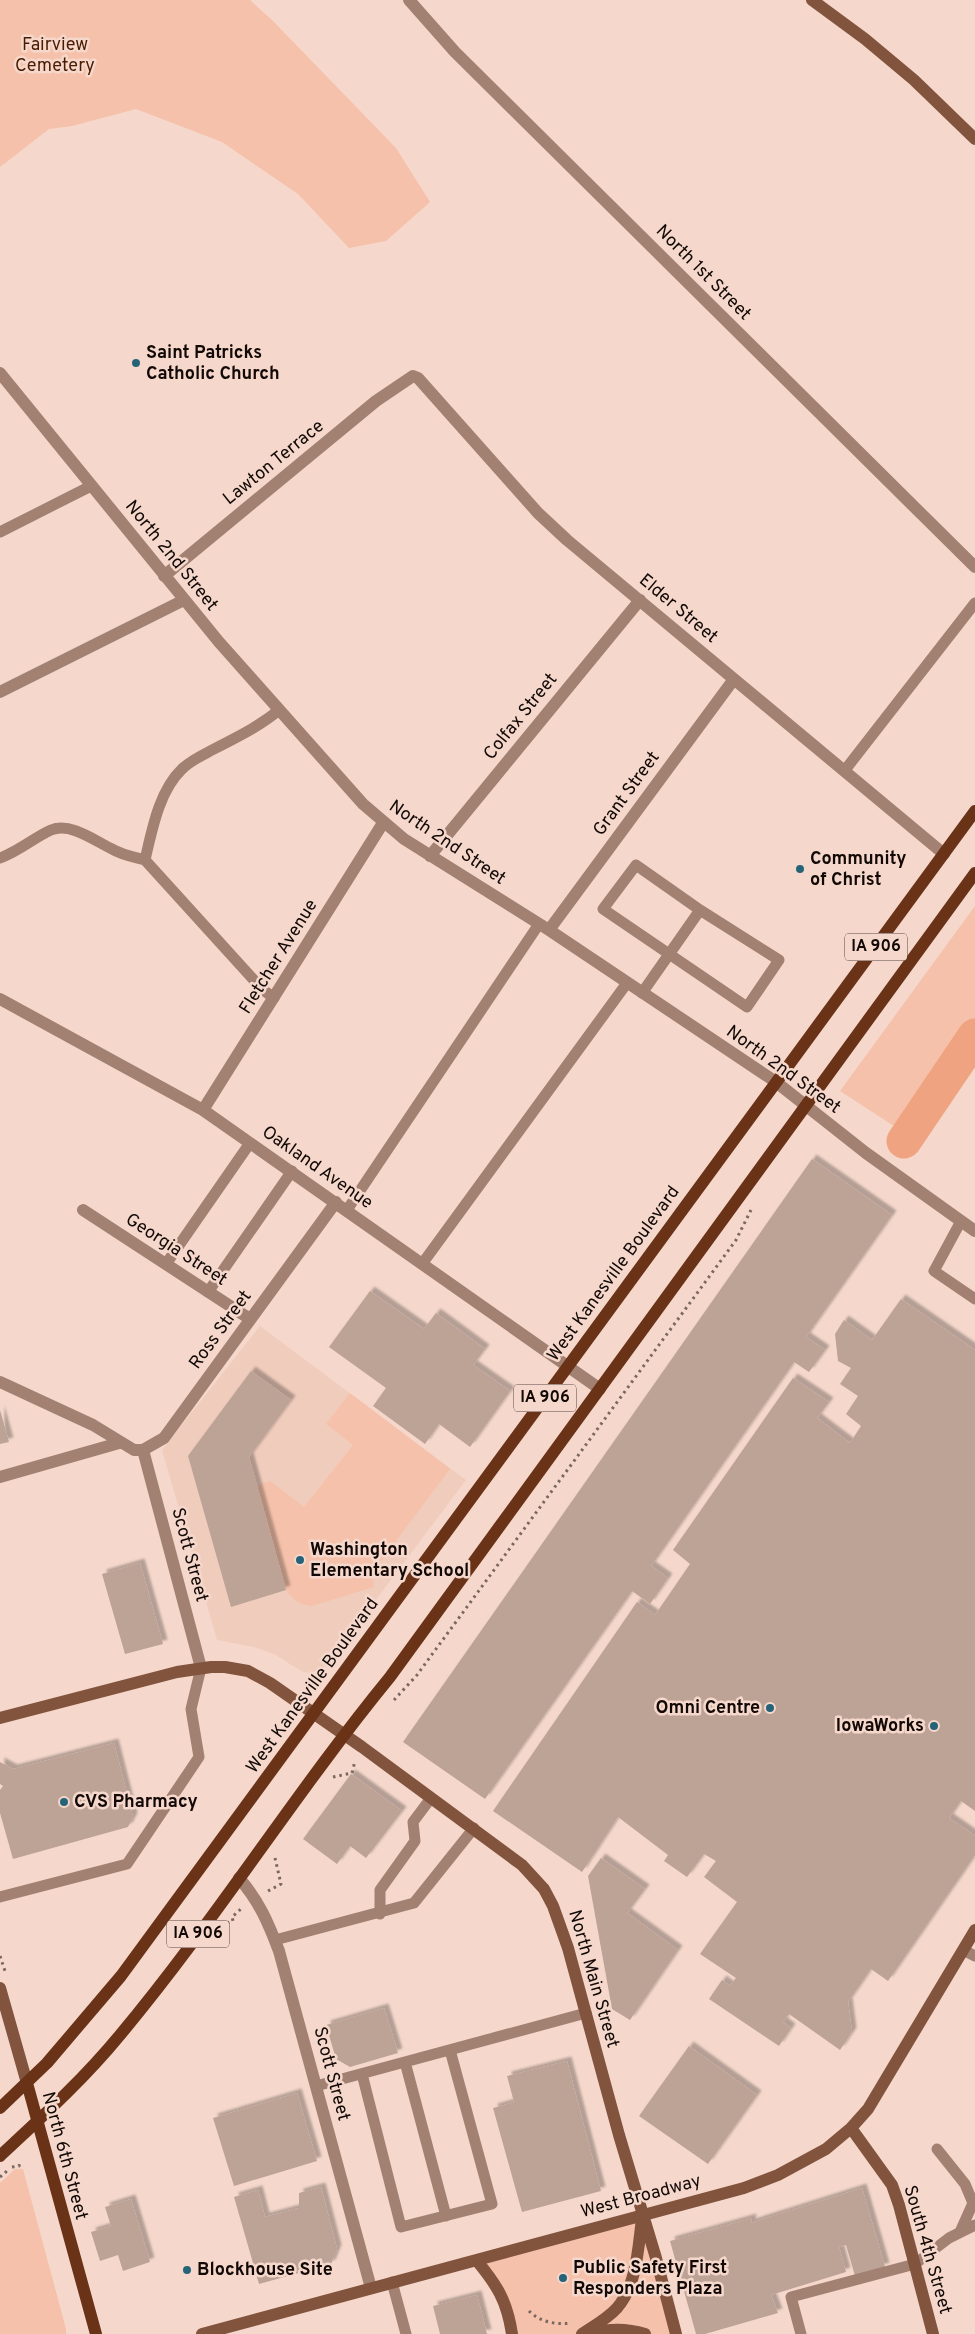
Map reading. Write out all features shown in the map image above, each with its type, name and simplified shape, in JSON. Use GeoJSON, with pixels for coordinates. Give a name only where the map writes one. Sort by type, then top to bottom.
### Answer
{"type":"FeatureCollection","features":[{"type":"Feature","properties":{"kind":"main road"},"geometry":{"type":"LineString","coordinates":[[812,0],[865,39],[914,80],[975,139]]}},
{"type":"Feature","properties":{"kind":"main road","name":"West Kanesville Boulevard"},"geometry":{"type":"LineString","coordinates":[[0,2108],[27,2083],[83,2022],[121,1976],[975,811]]}},
{"type":"Feature","properties":{"kind":"main road","name":"IA 906"},"geometry":{"type":"LineString","coordinates":[[0,2156],[73,2088],[120,2036],[168,1974],[343,1734],[390,1677],[975,873]]}},
{"type":"Feature","properties":{"kind":"main road","name":"North Main Street"},"geometry":{"type":"LineString","coordinates":[[0,1718],[152,1677],[201,1668],[225,1667],[248,1671],[270,1683],[343,1734],[474,1828],[522,1865],[544,1890],[553,1906],[566,1941],[676,2334]]}},
{"type":"Feature","properties":{"kind":"main road","name":"West Broadway"},"geometry":{"type":"LineString","coordinates":[[202,2334],[744,2188],[778,2175],[806,2161],[831,2145],[851,2128],[868,2109],[885,2084],[975,1930]]}},
{"type":"Feature","properties":{"kind":"main road","name":"North 6th Street"},"geometry":{"type":"LineString","coordinates":[[0,1988],[96,2334]]}},
{"type":"Feature","properties":{"kind":"main road","name":"South 4th Street"},"geometry":{"type":"LineString","coordinates":[[851,2128],[892,2185],[933,2334]]}},
{"type":"Feature","properties":{"kind":"main road"},"geometry":{"type":"LineString","coordinates":[[582,2334],[616,2309],[625,2297],[632,2279],[643,2214]]}},
{"type":"Feature","properties":{"kind":"main road"},"geometry":{"type":"LineString","coordinates":[[477,2261],[496,2284],[504,2300],[512,2334]]}},
{"type":"Feature","properties":{"kind":"main road"},"geometry":{"type":"LineString","coordinates":[[590,2334],[615,2329],[631,2330],[645,2334]]}},
{"type":"Feature","properties":{"kind":"street","name":"North 1st Street"},"geometry":{"type":"LineString","coordinates":[[409,0],[455,52],[975,568]]}},
{"type":"Feature","properties":{"kind":"street","name":"North 2nd Street"},"geometry":{"type":"LineString","coordinates":[[0,373],[184,600],[363,804],[383,822],[430,856],[544,927],[776,1082],[804,1106],[866,1153],[975,1231]]}},
{"type":"Feature","properties":{"kind":"street","name":"Elder Street"},"geometry":{"type":"LineString","coordinates":[[407,378],[413,376],[418,378],[538,513],[944,854]]}},
{"type":"Feature","properties":{"kind":"street","name":"Lawton Terrace"},"geometry":{"type":"LineString","coordinates":[[164,576],[407,378]]}},
{"type":"Feature","properties":{"kind":"street"},"geometry":{"type":"LineString","coordinates":[[0,692],[184,600]]}},
{"type":"Feature","properties":{"kind":"street","name":"Colfax Street"},"geometry":{"type":"LineString","coordinates":[[430,856],[640,600]]}},
{"type":"Feature","properties":{"kind":"street","name":"Grant Street"},"geometry":{"type":"LineString","coordinates":[[544,927],[734,678]]}},
{"type":"Feature","properties":{"kind":"street","name":"Fletcher Avenue"},"geometry":{"type":"LineString","coordinates":[[203,1110],[383,822]]}},
{"type":"Feature","properties":{"kind":"street","name":"Oakland Avenue"},"geometry":{"type":"LineString","coordinates":[[0,999],[203,1110],[600,1389]]}},
{"type":"Feature","properties":{"kind":"street","name":"Ross Street"},"geometry":{"type":"LineString","coordinates":[[143,1450],[164,1438],[336,1202]]}},
{"type":"Feature","properties":{"kind":"street","name":"Georgia Street"},"geometry":{"type":"LineString","coordinates":[[83,1210],[250,1319]]}},
{"type":"Feature","properties":{"kind":"street"},"geometry":{"type":"LineString","coordinates":[[0,1382],[93,1425],[119,1443],[134,1450],[143,1450]]}},
{"type":"Feature","properties":{"kind":"street"},"geometry":{"type":"LineString","coordinates":[[0,1477],[119,1443]]}},
{"type":"Feature","properties":{"kind":"street","name":"Scott Street"},"geometry":{"type":"LineString","coordinates":[[143,1450],[201,1668]]}},
{"type":"Feature","properties":{"kind":"street","name":"Scott Street"},"geometry":{"type":"LineString","coordinates":[[239,1878],[256,1897],[275,1940],[372,2288]]}},
{"type":"Feature","properties":{"kind":"lane"},"geometry":{"type":"LineString","coordinates":[[0,532],[91,486]]}},
{"type":"Feature","properties":{"kind":"lane"},"geometry":{"type":"LineString","coordinates":[[845,770],[975,603]]}},
{"type":"Feature","properties":{"kind":"lane"},"geometry":{"type":"LineString","coordinates":[[145,860],[161,804],[170,783],[181,770],[192,760],[265,722],[279,710]]}},
{"type":"Feature","properties":{"kind":"lane"},"geometry":{"type":"LineString","coordinates":[[0,858],[24,848],[52,830],[64,828],[77,832],[112,850],[145,860],[262,989],[274,998]]}},
{"type":"Feature","properties":{"kind":"lane"},"geometry":{"type":"LineString","coordinates":[[636,865],[700,910],[779,960],[748,1007],[603,909],[636,865]]}},
{"type":"Feature","properties":{"kind":"lane"},"geometry":{"type":"LineString","coordinates":[[642,993],[700,910]]}},
{"type":"Feature","properties":{"kind":"lane"},"geometry":{"type":"LineString","coordinates":[[347,1210],[544,927]]}},
{"type":"Feature","properties":{"kind":"lane"},"geometry":{"type":"LineString","coordinates":[[422,1264],[627,983]]}},
{"type":"Feature","properties":{"kind":"lane"},"geometry":{"type":"LineString","coordinates":[[166,1264],[250,1143]]}},
{"type":"Feature","properties":{"kind":"lane"},"geometry":{"type":"LineString","coordinates":[[208,1292],[292,1171]]}},
{"type":"Feature","properties":{"kind":"lane"},"geometry":{"type":"LineString","coordinates":[[961,1221],[934,1271],[975,1299]]}},
{"type":"Feature","properties":{"kind":"lane"},"geometry":{"type":"LineString","coordinates":[[0,1896],[127,1864],[199,1758],[191,1709],[201,1668]]}},
{"type":"Feature","properties":{"kind":"lane"},"geometry":{"type":"LineString","coordinates":[[380,1914],[380,1890],[415,1841],[413,1822],[431,1798]]}},
{"type":"Feature","properties":{"kind":"lane"},"geometry":{"type":"LineString","coordinates":[[275,1940],[380,1914],[414,1903],[474,1828]]}},
{"type":"Feature","properties":{"kind":"lane"},"geometry":{"type":"LineString","coordinates":[[963,1950],[975,1956]]}},
{"type":"Feature","properties":{"kind":"lane"},"geometry":{"type":"LineString","coordinates":[[316,2086],[586,2012]]}},
{"type":"Feature","properties":{"kind":"lane"},"geometry":{"type":"LineString","coordinates":[[362,2074],[402,2228],[492,2204],[450,2050]]}},
{"type":"Feature","properties":{"kind":"lane"},"geometry":{"type":"LineString","coordinates":[[405,2062],[446,2216]]}},
{"type":"Feature","properties":{"kind":"lane"},"geometry":{"type":"LineString","coordinates":[[937,2149],[965,2184],[973,2203],[960,2232]]}},
{"type":"Feature","properties":{"kind":"lane"},"geometry":{"type":"LineString","coordinates":[[801,2334],[791,2297],[915,2264],[948,2238],[975,2225]]}},
{"type":"Feature","properties":{"kind":"lane"},"geometry":{"type":"LineString","coordinates":[[392,2282],[406,2334]]}},
{"type":"Feature","properties":{"kind":"path"},"geometry":{"type":"LineString","coordinates":[[352,1767],[352,1773]]}},
{"type":"Feature","properties":{"kind":"path"},"geometry":{"type":"LineString","coordinates":[[529,2311],[534,2316],[550,2322],[575,2322]]}},
{"type":"Feature","properties":{"kind":"shaded area","name":"Washington Elementary School"},"geometry":{"type":"Polygon","coordinates":[[[260,1326],[466,1480],[327,1665],[319,1671],[309,1673],[303,1672],[274,1654],[254,1647],[217,1640],[162,1450],[260,1326]]]}},
{"type":"Feature","properties":{"kind":"green space","name":"Fairview Cemetery"},"geometry":{"type":"Polygon","coordinates":[[[0,0],[250,0],[272,20],[396,148],[430,202],[386,241],[349,248],[298,194],[222,142],[136,109],[72,126],[49,129],[0,167],[0,0]]]}},
{"type":"Feature","properties":{"kind":"green space"},"geometry":{"type":"Polygon","coordinates":[[[975,906],[975,1052],[917,1141],[840,1091],[975,906]]]}},
{"type":"Feature","properties":{"kind":"green space"},"geometry":{"type":"Polygon","coordinates":[[[350,1393],[450,1469],[372,1573],[374,1587],[312,1606],[297,1601],[286,1590],[257,1486],[270,1481],[304,1507],[353,1445],[326,1424],[350,1393]]]}},
{"type":"Feature","properties":{"kind":"green space"},"geometry":{"type":"Polygon","coordinates":[[[15,2169],[23,2169],[66,2334],[0,2334],[0,2183],[15,2169]]]}},
{"type":"Feature","properties":{"kind":"green space"},"geometry":{"type":"Polygon","coordinates":[[[643,2214],[676,2334],[512,2334],[511,2328],[477,2261],[643,2214]]]}},
{"type":"Feature","properties":{"kind":"building"},"geometry":{"type":"Polygon","coordinates":[[[812,1159],[892,1215],[806,1337],[825,1350],[809,1372],[794,1362],[651,1566],[668,1578],[650,1604],[632,1591],[485,1799],[403,1742],[812,1159]]]}},
{"type":"Feature","properties":{"kind":"building"},"geometry":{"type":"Polygon","coordinates":[[[370,1291],[424,1329],[436,1313],[485,1349],[473,1365],[510,1391],[470,1447],[439,1424],[425,1444],[373,1406],[386,1388],[329,1347],[370,1291]]]}},
{"type":"Feature","properties":{"kind":"building","name":"Omni Centre"},"geometry":{"type":"Polygon","coordinates":[[[901,1299],[975,1350],[975,1811],[961,1801],[949,1818],[975,1836],[975,1855],[888,1981],[871,1969],[848,2002],[852,2032],[840,2050],[789,2014],[783,2022],[791,2028],[779,2046],[709,1999],[722,1980],[730,1986],[736,1978],[700,1954],[737,1902],[704,1877],[716,1861],[704,1854],[687,1877],[664,1861],[668,1855],[618,1817],[582,1872],[493,1811],[637,1602],[655,1615],[690,1564],[673,1550],[793,1378],[829,1402],[817,1418],[850,1443],[861,1426],[846,1414],[858,1396],[840,1384],[851,1368],[838,1361],[835,1334],[844,1320],[872,1340],[901,1299]]]}},
{"type":"Feature","properties":{"kind":"building","name":"Washington Elementary School"},"geometry":{"type":"Polygon","coordinates":[[[251,1371],[291,1400],[249,1457],[286,1590],[231,1607],[188,1456],[251,1371]]]}},
{"type":"Feature","properties":{"kind":"building"},"geometry":{"type":"Polygon","coordinates":[[[0,1410],[9,1442],[0,1444],[0,1410]]]}},
{"type":"Feature","properties":{"kind":"building"},"geometry":{"type":"Polygon","coordinates":[[[140,1563],[163,1644],[125,1654],[102,1574],[140,1563]]]}},
{"type":"Feature","properties":{"kind":"building","name":"CVS Pharmacy"},"geometry":{"type":"Polygon","coordinates":[[[114,1743],[133,1817],[128,1827],[13,1859],[0,1813],[0,1790],[3,1786],[0,1784],[0,1762],[13,1769],[114,1743]]]}},
{"type":"Feature","properties":{"kind":"building"},"geometry":{"type":"Polygon","coordinates":[[[351,1774],[402,1811],[366,1858],[350,1846],[337,1864],[303,1839],[351,1774]]]}},
{"type":"Feature","properties":{"kind":"building"},"geometry":{"type":"Polygon","coordinates":[[[601,1858],[645,1889],[627,1913],[678,1950],[630,2020],[612,2009],[588,1876],[601,1858]]]}},
{"type":"Feature","properties":{"kind":"building"},"geometry":{"type":"Polygon","coordinates":[[[384,2008],[398,2053],[350,2067],[336,2059],[326,2025],[384,2008]]]}},
{"type":"Feature","properties":{"kind":"building"},"geometry":{"type":"Polygon","coordinates":[[[689,2046],[757,2095],[708,2164],[639,2116],[689,2046]]]}},
{"type":"Feature","properties":{"kind":"building"},"geometry":{"type":"Polygon","coordinates":[[[567,2061],[601,2191],[522,2212],[493,2108],[514,2102],[507,2076],[567,2061]]]}},
{"type":"Feature","properties":{"kind":"building"},"geometry":{"type":"Polygon","coordinates":[[[297,2093],[317,2161],[234,2186],[213,2118],[297,2093]]]}},
{"type":"Feature","properties":{"kind":"building"},"geometry":{"type":"Polygon","coordinates":[[[321,2187],[337,2249],[331,2264],[259,2284],[234,2197],[258,2190],[265,2217],[299,2208],[299,2193],[321,2187]]]}},
{"type":"Feature","properties":{"kind":"building"},"geometry":{"type":"Polygon","coordinates":[[[862,2188],[885,2267],[855,2276],[846,2245],[839,2247],[846,2272],[771,2295],[778,2313],[705,2334],[696,2334],[670,2241],[752,2218],[751,2223],[862,2188]]]}},
{"type":"Feature","properties":{"kind":"building"},"geometry":{"type":"Polygon","coordinates":[[[131,2199],[150,2262],[123,2271],[118,2255],[100,2261],[91,2232],[111,2226],[105,2207],[131,2199]]]}},
{"type":"Feature","properties":{"kind":"building"},"geometry":{"type":"Polygon","coordinates":[[[477,2295],[487,2334],[440,2334],[433,2306],[477,2295]]]}},
{"type":"Feature","properties":{"kind":"waterway"},"geometry":{"type":"LineString","coordinates":[[904,1141],[975,1036]]}},
{"type":"Feature","properties":{"kind":"place","name":"Saint Patricks Catholic Church"},"geometry":{"type":"Point","coordinates":[136,363]}},
{"type":"Feature","properties":{"kind":"place","name":"Community of Christ"},"geometry":{"type":"Point","coordinates":[800,869]}},
{"type":"Feature","properties":{"kind":"place","name":"Washington Elementary School"},"geometry":{"type":"Point","coordinates":[300,1560]}},
{"type":"Feature","properties":{"kind":"place","name":"Omni Centre"},"geometry":{"type":"Point","coordinates":[770,1708]}},
{"type":"Feature","properties":{"kind":"place","name":"IowaWorks"},"geometry":{"type":"Point","coordinates":[934,1726]}},
{"type":"Feature","properties":{"kind":"place","name":"CVS Pharmacy"},"geometry":{"type":"Point","coordinates":[64,1802]}},
{"type":"Feature","properties":{"kind":"place","name":"Blockhouse Site"},"geometry":{"type":"Point","coordinates":[187,2270]}},
{"type":"Feature","properties":{"kind":"place","name":"Public Safety First Responders Plaza"},"geometry":{"type":"Point","coordinates":[563,2278]}}]}
